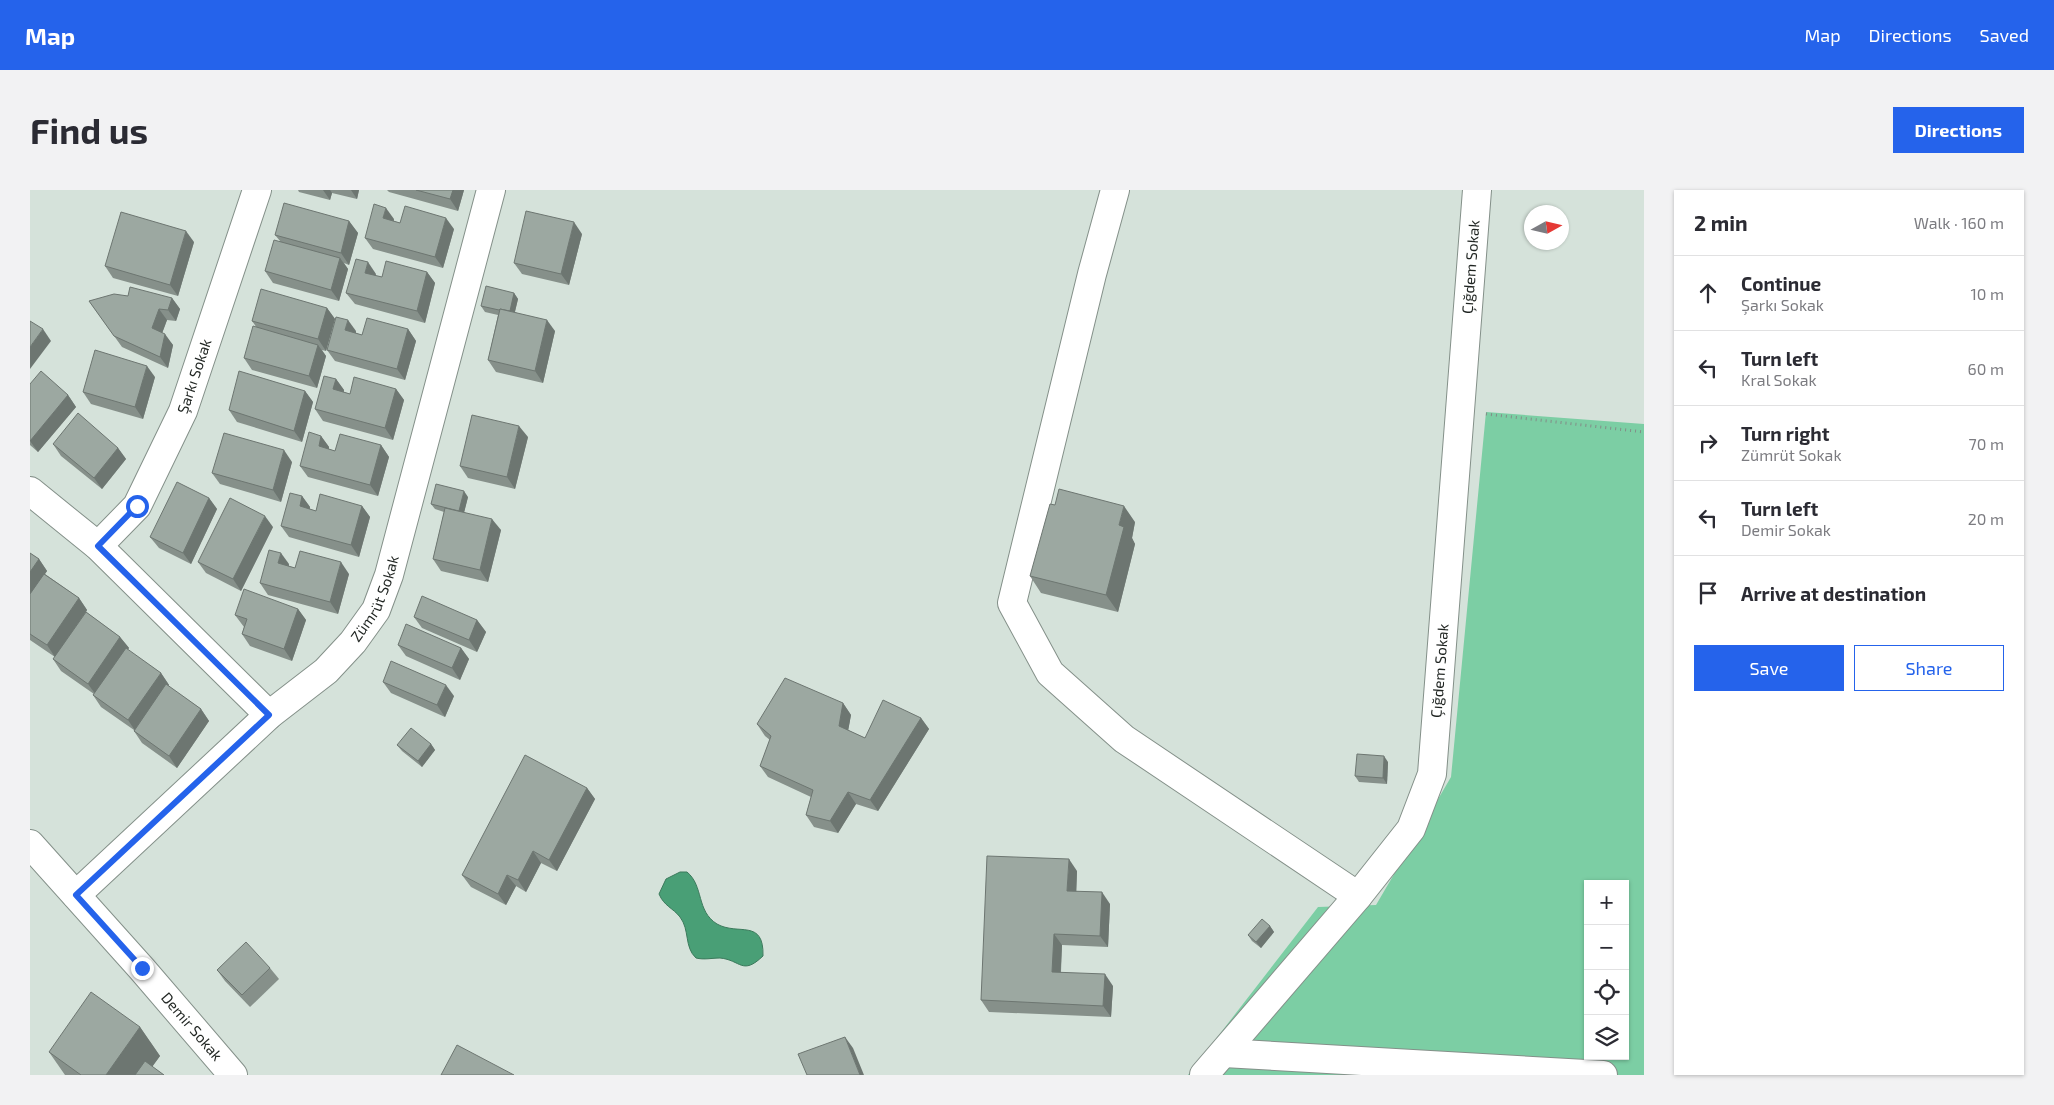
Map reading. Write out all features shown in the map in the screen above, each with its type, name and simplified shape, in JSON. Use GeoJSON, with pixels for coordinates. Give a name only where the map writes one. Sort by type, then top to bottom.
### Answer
{"type":"FeatureCollection","features":[{"type":"Feature","properties":{"kind":"street","name":"Şarkı Sokak"},"geometry":{"type":"LineString","coordinates":[[98,546],[137,506],[183,411],[257,190]]}},
{"type":"Feature","properties":{"kind":"street","name":"Zümrüt Sokak"},"geometry":{"type":"LineString","coordinates":[[76,895],[269,715],[326,670],[353,642],[376,610],[390,575],[491,190]]}},
{"type":"Feature","properties":{"kind":"street"},"geometry":{"type":"LineString","coordinates":[[1116,190],[1092,274],[1012,603],[1050,673],[1124,738],[1358,896]]}},
{"type":"Feature","properties":{"kind":"street","name":"Çığdem Sokak"},"geometry":{"type":"LineString","coordinates":[[1204,1075],[1358,896],[1411,829],[1432,774],[1458,411],[1477,190]]}},
{"type":"Feature","properties":{"kind":"street"},"geometry":{"type":"LineString","coordinates":[[30,491],[98,546],[269,715]]}},
{"type":"Feature","properties":{"kind":"street","name":"Demir Sokak"},"geometry":{"type":"LineString","coordinates":[[30,844],[232,1075]]}},
{"type":"Feature","properties":{"kind":"street"},"geometry":{"type":"LineString","coordinates":[[1224,1053],[1602,1075]]}},
{"type":"Feature","properties":{"kind":"path"},"geometry":{"type":"LineString","coordinates":[[1458,411],[1644,432]]}},
{"type":"Feature","properties":{"kind":"shaded area"},"geometry":{"type":"Polygon","coordinates":[[[1486,412],[1644,424],[1644,1075],[1188,1075],[1318,907],[1376,905],[1451,777],[1486,412]]]}},
{"type":"Feature","properties":{"kind":"shaded area"},"geometry":{"type":"Polygon","coordinates":[[[680,872],[687,872],[696,884],[703,906],[710,919],[725,927],[754,932],[762,944],[763,956],[756,962],[746,966],[727,959],[696,958],[692,954],[683,922],[663,901],[659,894],[666,879],[680,872]]]}},
{"type":"Feature","properties":{"kind":"building"},"geometry":{"type":"Polygon","coordinates":[[[416,190],[453,190],[450,199],[416,190]]]}},
{"type":"Feature","properties":{"kind":"building"},"geometry":{"type":"Polygon","coordinates":[[[284,203],[349,221],[341,253],[275,235],[284,203]]]}},
{"type":"Feature","properties":{"kind":"building"},"geometry":{"type":"Polygon","coordinates":[[[374,204],[386,208],[383,218],[400,223],[405,206],[446,218],[435,257],[365,238],[374,204]]]}},
{"type":"Feature","properties":{"kind":"building"},"geometry":{"type":"Polygon","coordinates":[[[526,211],[574,222],[561,274],[514,263],[526,211]]]}},
{"type":"Feature","properties":{"kind":"building"},"geometry":{"type":"Polygon","coordinates":[[[121,212],[186,231],[170,285],[105,266],[121,212]]]}},
{"type":"Feature","properties":{"kind":"building"},"geometry":{"type":"Polygon","coordinates":[[[274,240],[340,258],[331,290],[265,271],[274,240]]]}},
{"type":"Feature","properties":{"kind":"building"},"geometry":{"type":"Polygon","coordinates":[[[356,259],[368,262],[365,273],[382,277],[386,261],[427,272],[417,311],[346,293],[356,259]]]}},
{"type":"Feature","properties":{"kind":"building"},"geometry":{"type":"Polygon","coordinates":[[[486,286],[514,293],[510,311],[481,306],[486,286]]]}},
{"type":"Feature","properties":{"kind":"building"},"geometry":{"type":"Polygon","coordinates":[[[130,287],[172,298],[168,310],[159,309],[152,328],[165,334],[160,357],[114,336],[89,301],[114,294],[128,296],[130,287]]]}},
{"type":"Feature","properties":{"kind":"building"},"geometry":{"type":"Polygon","coordinates":[[[261,289],[327,308],[318,339],[252,321],[261,289]]]}},
{"type":"Feature","properties":{"kind":"building"},"geometry":{"type":"Polygon","coordinates":[[[500,309],[547,320],[535,371],[488,360],[500,309]]]}},
{"type":"Feature","properties":{"kind":"building"},"geometry":{"type":"Polygon","coordinates":[[[336,317],[348,320],[345,330],[362,335],[367,318],[408,329],[397,369],[327,350],[336,317]]]}},
{"type":"Feature","properties":{"kind":"building"},"geometry":{"type":"Polygon","coordinates":[[[30,321],[43,329],[30,347],[30,321]]]}},
{"type":"Feature","properties":{"kind":"building"},"geometry":{"type":"Polygon","coordinates":[[[253,326],[318,345],[309,376],[244,358],[253,326]]]}},
{"type":"Feature","properties":{"kind":"building"},"geometry":{"type":"Polygon","coordinates":[[[95,350],[147,366],[135,407],[83,392],[95,350]]]}},
{"type":"Feature","properties":{"kind":"building"},"geometry":{"type":"Polygon","coordinates":[[[41,371],[68,395],[30,441],[30,384],[41,371]]]}},
{"type":"Feature","properties":{"kind":"building"},"geometry":{"type":"Polygon","coordinates":[[[239,371],[305,391],[294,431],[229,410],[239,371]]]}},
{"type":"Feature","properties":{"kind":"building"},"geometry":{"type":"Polygon","coordinates":[[[324,376],[336,379],[333,389],[350,394],[354,377],[396,389],[385,428],[315,409],[324,376]]]}},
{"type":"Feature","properties":{"kind":"building"},"geometry":{"type":"Polygon","coordinates":[[[78,413],[118,448],[94,478],[53,444],[78,413]]]}},
{"type":"Feature","properties":{"kind":"building"},"geometry":{"type":"Polygon","coordinates":[[[472,415],[519,426],[507,477],[460,466],[472,415]]]}},
{"type":"Feature","properties":{"kind":"building"},"geometry":{"type":"Polygon","coordinates":[[[309,432],[321,436],[319,446],[335,451],[340,434],[381,445],[370,485],[300,466],[309,432]]]}},
{"type":"Feature","properties":{"kind":"building"},"geometry":{"type":"Polygon","coordinates":[[[224,433],[284,450],[273,490],[212,473],[224,433]]]}},
{"type":"Feature","properties":{"kind":"building"},"geometry":{"type":"Polygon","coordinates":[[[177,482],[209,498],[183,553],[150,537],[177,482]]]}},
{"type":"Feature","properties":{"kind":"building"},"geometry":{"type":"Polygon","coordinates":[[[436,484],[464,491],[459,511],[431,504],[436,484]]]}},
{"type":"Feature","properties":{"kind":"building"},"geometry":{"type":"Polygon","coordinates":[[[1059,489],[1124,506],[1119,525],[1124,527],[1106,595],[1030,576],[1050,504],[1055,505],[1059,489]]]}},
{"type":"Feature","properties":{"kind":"building"},"geometry":{"type":"Polygon","coordinates":[[[290,493],[302,496],[300,506],[316,511],[320,494],[362,506],[351,545],[281,526],[290,493]]]}},
{"type":"Feature","properties":{"kind":"building"},"geometry":{"type":"Polygon","coordinates":[[[230,498],[265,516],[233,579],[198,562],[230,498]]]}},
{"type":"Feature","properties":{"kind":"building"},"geometry":{"type":"Polygon","coordinates":[[[445,508],[492,519],[480,570],[433,559],[445,508]]]}},
{"type":"Feature","properties":{"kind":"building"},"geometry":{"type":"Polygon","coordinates":[[[269,550],[281,553],[278,563],[295,568],[300,551],[341,562],[330,602],[260,583],[269,550]]]}},
{"type":"Feature","properties":{"kind":"building"},"geometry":{"type":"Polygon","coordinates":[[[30,553],[39,559],[30,572],[30,553]]]}},
{"type":"Feature","properties":{"kind":"building"},"geometry":{"type":"Polygon","coordinates":[[[44,574],[79,598],[47,645],[30,634],[30,594],[44,574]]]}},
{"type":"Feature","properties":{"kind":"building"},"geometry":{"type":"Polygon","coordinates":[[[244,589],[298,609],[284,649],[242,634],[247,619],[235,615],[244,589]]]}},
{"type":"Feature","properties":{"kind":"building"},"geometry":{"type":"Polygon","coordinates":[[[422,596],[477,620],[469,640],[414,617],[422,596]]]}},
{"type":"Feature","properties":{"kind":"building"},"geometry":{"type":"Polygon","coordinates":[[[86,612],[120,637],[88,684],[53,659],[86,612]]]}},
{"type":"Feature","properties":{"kind":"building"},"geometry":{"type":"Polygon","coordinates":[[[406,624],[461,648],[452,668],[398,645],[406,624]]]}},
{"type":"Feature","properties":{"kind":"building"},"geometry":{"type":"Polygon","coordinates":[[[126,648],[161,673],[128,720],[93,695],[126,648]]]}},
{"type":"Feature","properties":{"kind":"building"},"geometry":{"type":"Polygon","coordinates":[[[391,661],[446,685],[437,705],[383,682],[391,661]]]}},
{"type":"Feature","properties":{"kind":"building"},"geometry":{"type":"Polygon","coordinates":[[[785,678],[843,703],[839,726],[865,738],[883,700],[921,718],[870,800],[848,792],[830,821],[806,815],[813,790],[760,766],[771,736],[757,724],[785,678]]]}},
{"type":"Feature","properties":{"kind":"building"},"geometry":{"type":"Polygon","coordinates":[[[166,684],[201,709],[169,756],[134,731],[166,684]]]}},
{"type":"Feature","properties":{"kind":"building"},"geometry":{"type":"Polygon","coordinates":[[[411,728],[431,744],[418,761],[397,745],[411,728]]]}},
{"type":"Feature","properties":{"kind":"building"},"geometry":{"type":"Polygon","coordinates":[[[1357,754],[1384,756],[1383,778],[1355,776],[1357,754]]]}},
{"type":"Feature","properties":{"kind":"building"},"geometry":{"type":"Polygon","coordinates":[[[525,755],[587,788],[549,860],[533,851],[518,880],[507,875],[498,894],[462,875],[525,755]]]}},
{"type":"Feature","properties":{"kind":"building"},"geometry":{"type":"Polygon","coordinates":[[[987,856],[1069,859],[1067,891],[1102,892],[1100,936],[1054,934],[1052,972],[1105,974],[1103,1006],[981,1000],[987,856]]]}},
{"type":"Feature","properties":{"kind":"building"},"geometry":{"type":"Polygon","coordinates":[[[1262,919],[1270,926],[1256,942],[1248,935],[1262,919]]]}},
{"type":"Feature","properties":{"kind":"building"},"geometry":{"type":"Polygon","coordinates":[[[246,942],[270,968],[242,995],[217,970],[246,942]]]}},
{"type":"Feature","properties":{"kind":"building"},"geometry":{"type":"Polygon","coordinates":[[[91,992],[140,1027],[106,1075],[81,1075],[49,1052],[91,992]]]}},
{"type":"Feature","properties":{"kind":"building"},"geometry":{"type":"Polygon","coordinates":[[[845,1037],[860,1075],[807,1075],[798,1054],[845,1037]]]}},
{"type":"Feature","properties":{"kind":"building"},"geometry":{"type":"Polygon","coordinates":[[[457,1045],[514,1075],[441,1075],[457,1045]]]}},
{"type":"Feature","properties":{"kind":"building"},"geometry":{"type":"Polygon","coordinates":[[[145,1061],[164,1075],[135,1075],[145,1061]]]}},
{"type":"Feature","properties":{"kind":"route"},"geometry":{"type":"LineString","coordinates":[[137,506],[98,546],[269,715],[76,895],[142,968]]}}]}
